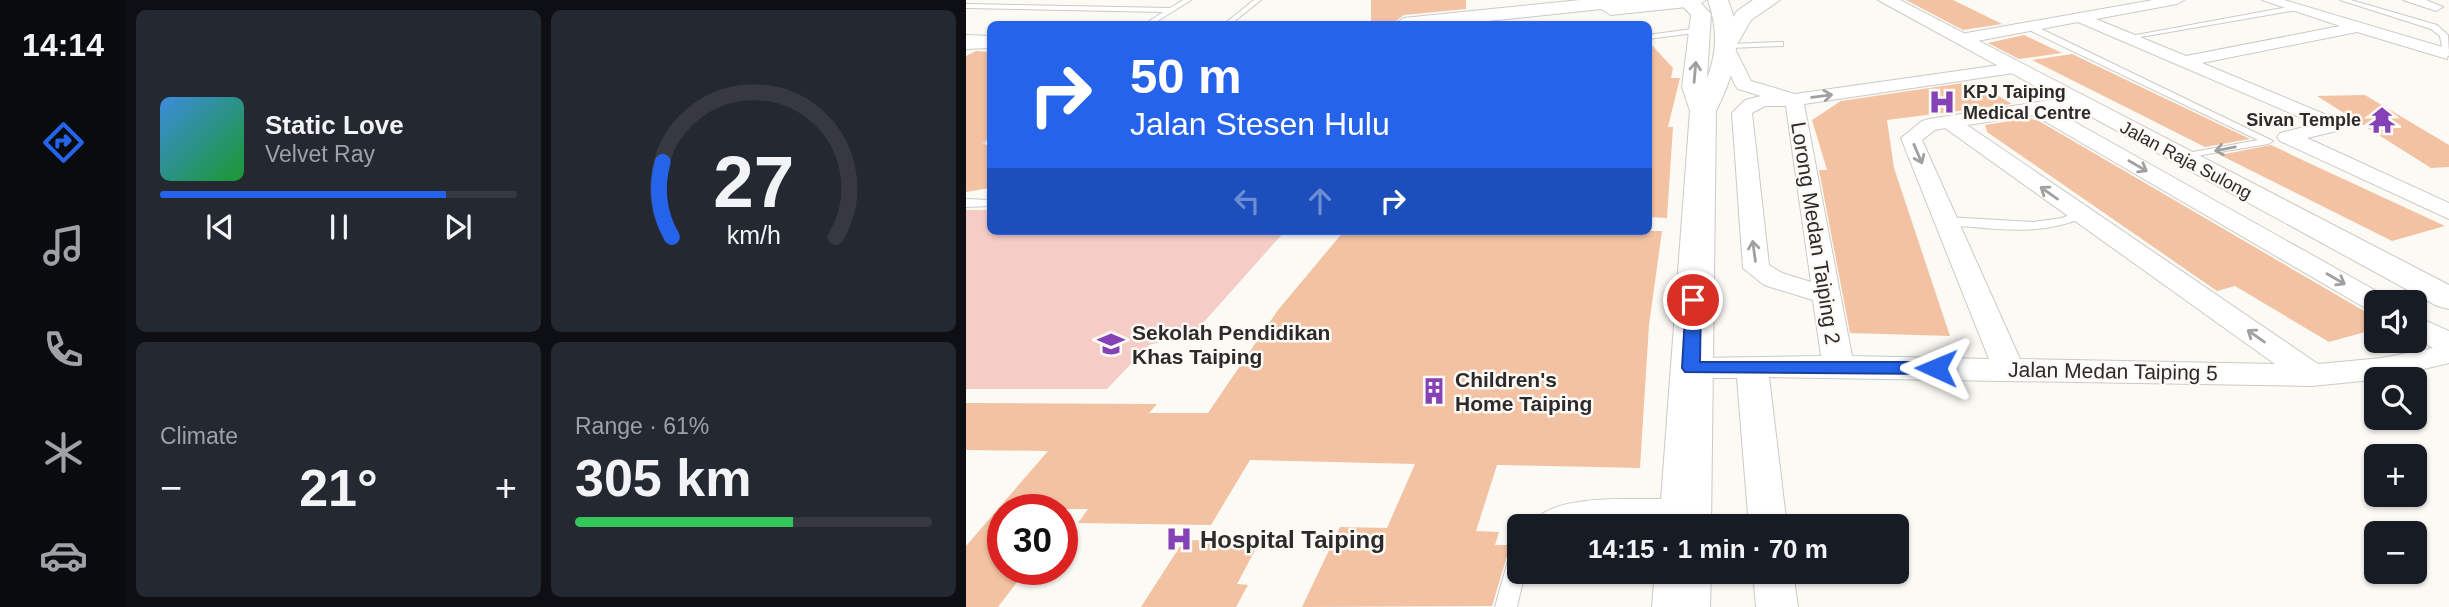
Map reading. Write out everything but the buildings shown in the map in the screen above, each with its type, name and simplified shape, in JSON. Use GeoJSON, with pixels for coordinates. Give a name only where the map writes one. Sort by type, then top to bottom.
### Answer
{"type":"FeatureCollection","features":[{"type":"Feature","properties":{"kind":"main road"},"geometry":{"type":"LineString","coordinates":[[1428,21],[1565,4],[1637,0]]}},
{"type":"Feature","properties":{"kind":"main road"},"geometry":{"type":"LineString","coordinates":[[1686,514],[1703,111],[1694,87],[1701,14],[1688,0]]}},
{"type":"Feature","properties":{"kind":"main road"},"geometry":{"type":"LineString","coordinates":[[1494,21],[1696,0]]}},
{"type":"Feature","properties":{"kind":"main road"},"geometry":{"type":"LineString","coordinates":[[1718,0],[1729,47]]}},
{"type":"Feature","properties":{"kind":"main road"},"geometry":{"type":"LineString","coordinates":[[1703,111],[1716,88],[1742,16],[1751,8],[1770,0]]}},
{"type":"Feature","properties":{"kind":"main road"},"geometry":{"type":"LineString","coordinates":[[1681,607],[1682,584]]}},
{"type":"Feature","properties":{"kind":"street","name":"Jalan Raja Sulong"},"geometry":{"type":"LineString","coordinates":[[1887,0],[2449,299]]}},
{"type":"Feature","properties":{"kind":"street"},"geometry":{"type":"LineString","coordinates":[[1961,39],[2177,0]]}},
{"type":"Feature","properties":{"kind":"street"},"geometry":{"type":"LineString","coordinates":[[2269,0],[2447,54]]}},
{"type":"Feature","properties":{"kind":"street"},"geometry":{"type":"LineString","coordinates":[[2410,0],[2436,7]]}},
{"type":"Feature","properties":{"kind":"street"},"geometry":{"type":"LineString","coordinates":[[2081,18],[2327,122],[2330,127],[2287,137],[2449,212]]}},
{"type":"Feature","properties":{"kind":"street"},"geometry":{"type":"LineString","coordinates":[[2188,61],[2357,27]]}},
{"type":"Feature","properties":{"kind":"street"},"geometry":{"type":"LineString","coordinates":[[1729,47],[1744,85],[1794,100]]}},
{"type":"Feature","properties":{"kind":"street"},"geometry":{"type":"LineString","coordinates":[[1826,295],[1773,279],[1756,268],[1742,113],[1746,106],[1755,102],[1794,100],[2014,68]]}},
{"type":"Feature","properties":{"kind":"street","name":"Lorong Medan Taiping 2"},"geometry":{"type":"LineString","coordinates":[[1794,100],[1838,366]]}},
{"type":"Feature","properties":{"kind":"street"},"geometry":{"type":"LineString","coordinates":[[2009,369],[1911,138],[1917,131],[1929,125],[2078,102]]}},
{"type":"Feature","properties":{"kind":"street"},"geometry":{"type":"LineString","coordinates":[[2036,108],[2364,296]]}},
{"type":"Feature","properties":{"kind":"street"},"geometry":{"type":"LineString","coordinates":[[1948,122],[2312,375]]}},
{"type":"Feature","properties":{"kind":"street"},"geometry":{"type":"LineString","coordinates":[[2427,332],[2449,344]]}},
{"type":"Feature","properties":{"kind":"street","name":"Jalan Medan Taiping 5"},"geometry":{"type":"LineString","coordinates":[[1691,368],[1838,366],[2312,375],[2372,372],[2420,363],[2449,353]]}},
{"type":"Feature","properties":{"kind":"street"},"geometry":{"type":"LineString","coordinates":[[1752,368],[1767,514]]}},
{"type":"Feature","properties":{"kind":"street"},"geometry":{"type":"LineString","coordinates":[[1774,584],[1777,607]]}},
{"type":"Feature","properties":{"kind":"lane"},"geometry":{"type":"LineString","coordinates":[[1154,21],[1188,0]]}},
{"type":"Feature","properties":{"kind":"lane"},"geometry":{"type":"LineString","coordinates":[[1231,21],[1258,0]]}},
{"type":"Feature","properties":{"kind":"lane"},"geometry":{"type":"LineString","coordinates":[[2343,0],[2434,27],[2444,35],[2447,54]]}},
{"type":"Feature","properties":{"kind":"lane"},"geometry":{"type":"LineString","coordinates":[[966,6],[1173,10]]}},
{"type":"Feature","properties":{"kind":"lane"},"geometry":{"type":"LineString","coordinates":[[2129,37],[2294,8]]}},
{"type":"Feature","properties":{"kind":"lane"},"geometry":{"type":"LineString","coordinates":[[2030,27],[2268,141],[2182,157]]}},
{"type":"Feature","properties":{"kind":"lane"},"geometry":{"type":"LineString","coordinates":[[1652,36],[1699,30]]}},
{"type":"Feature","properties":{"kind":"lane"},"geometry":{"type":"LineString","coordinates":[[1729,47],[1780,44]]}},
{"type":"Feature","properties":{"kind":"lane"},"geometry":{"type":"LineString","coordinates":[[966,204],[987,203]]}},
{"type":"Feature","properties":{"kind":"lane"},"geometry":{"type":"LineString","coordinates":[[1947,221],[1999,225],[2064,224],[2080,214]]}},
{"type":"Feature","properties":{"kind":"lane"},"geometry":{"type":"LineString","coordinates":[[1558,514],[1569,509],[1642,514]]}},
{"type":"Feature","properties":{"kind":"lane"},"geometry":{"type":"LineString","coordinates":[[1506,607],[1512,584]]}},
{"type":"Feature","properties":{"kind":"shaded area"},"geometry":{"type":"Polygon","coordinates":[[[966,210],[987,210],[987,235],[1281,235],[1195,332],[1149,345],[1107,389],[966,389],[966,210]]]}},
{"type":"Feature","properties":{"kind":"place","name":"KPJ Taiping Medical Centre"},"geometry":{"type":"Point","coordinates":[1942,102]}},
{"type":"Feature","properties":{"kind":"place","name":"Sivan Temple"},"geometry":{"type":"Point","coordinates":[2382,120]}},
{"type":"Feature","properties":{"kind":"place","name":"Sekolah Pendidikan Khas Taiping"},"geometry":{"type":"Point","coordinates":[1111,344]}},
{"type":"Feature","properties":{"kind":"place","name":"Children's Home Taiping"},"geometry":{"type":"Point","coordinates":[1434,391]}},
{"type":"Feature","properties":{"kind":"place","name":"Hospital Taiping"},"geometry":{"type":"Point","coordinates":[1179,539]}},
{"type":"Feature","properties":{"kind":"route"},"geometry":{"type":"LineString","coordinates":[[1693,300],[1691,368],[1936,368]]}}]}
